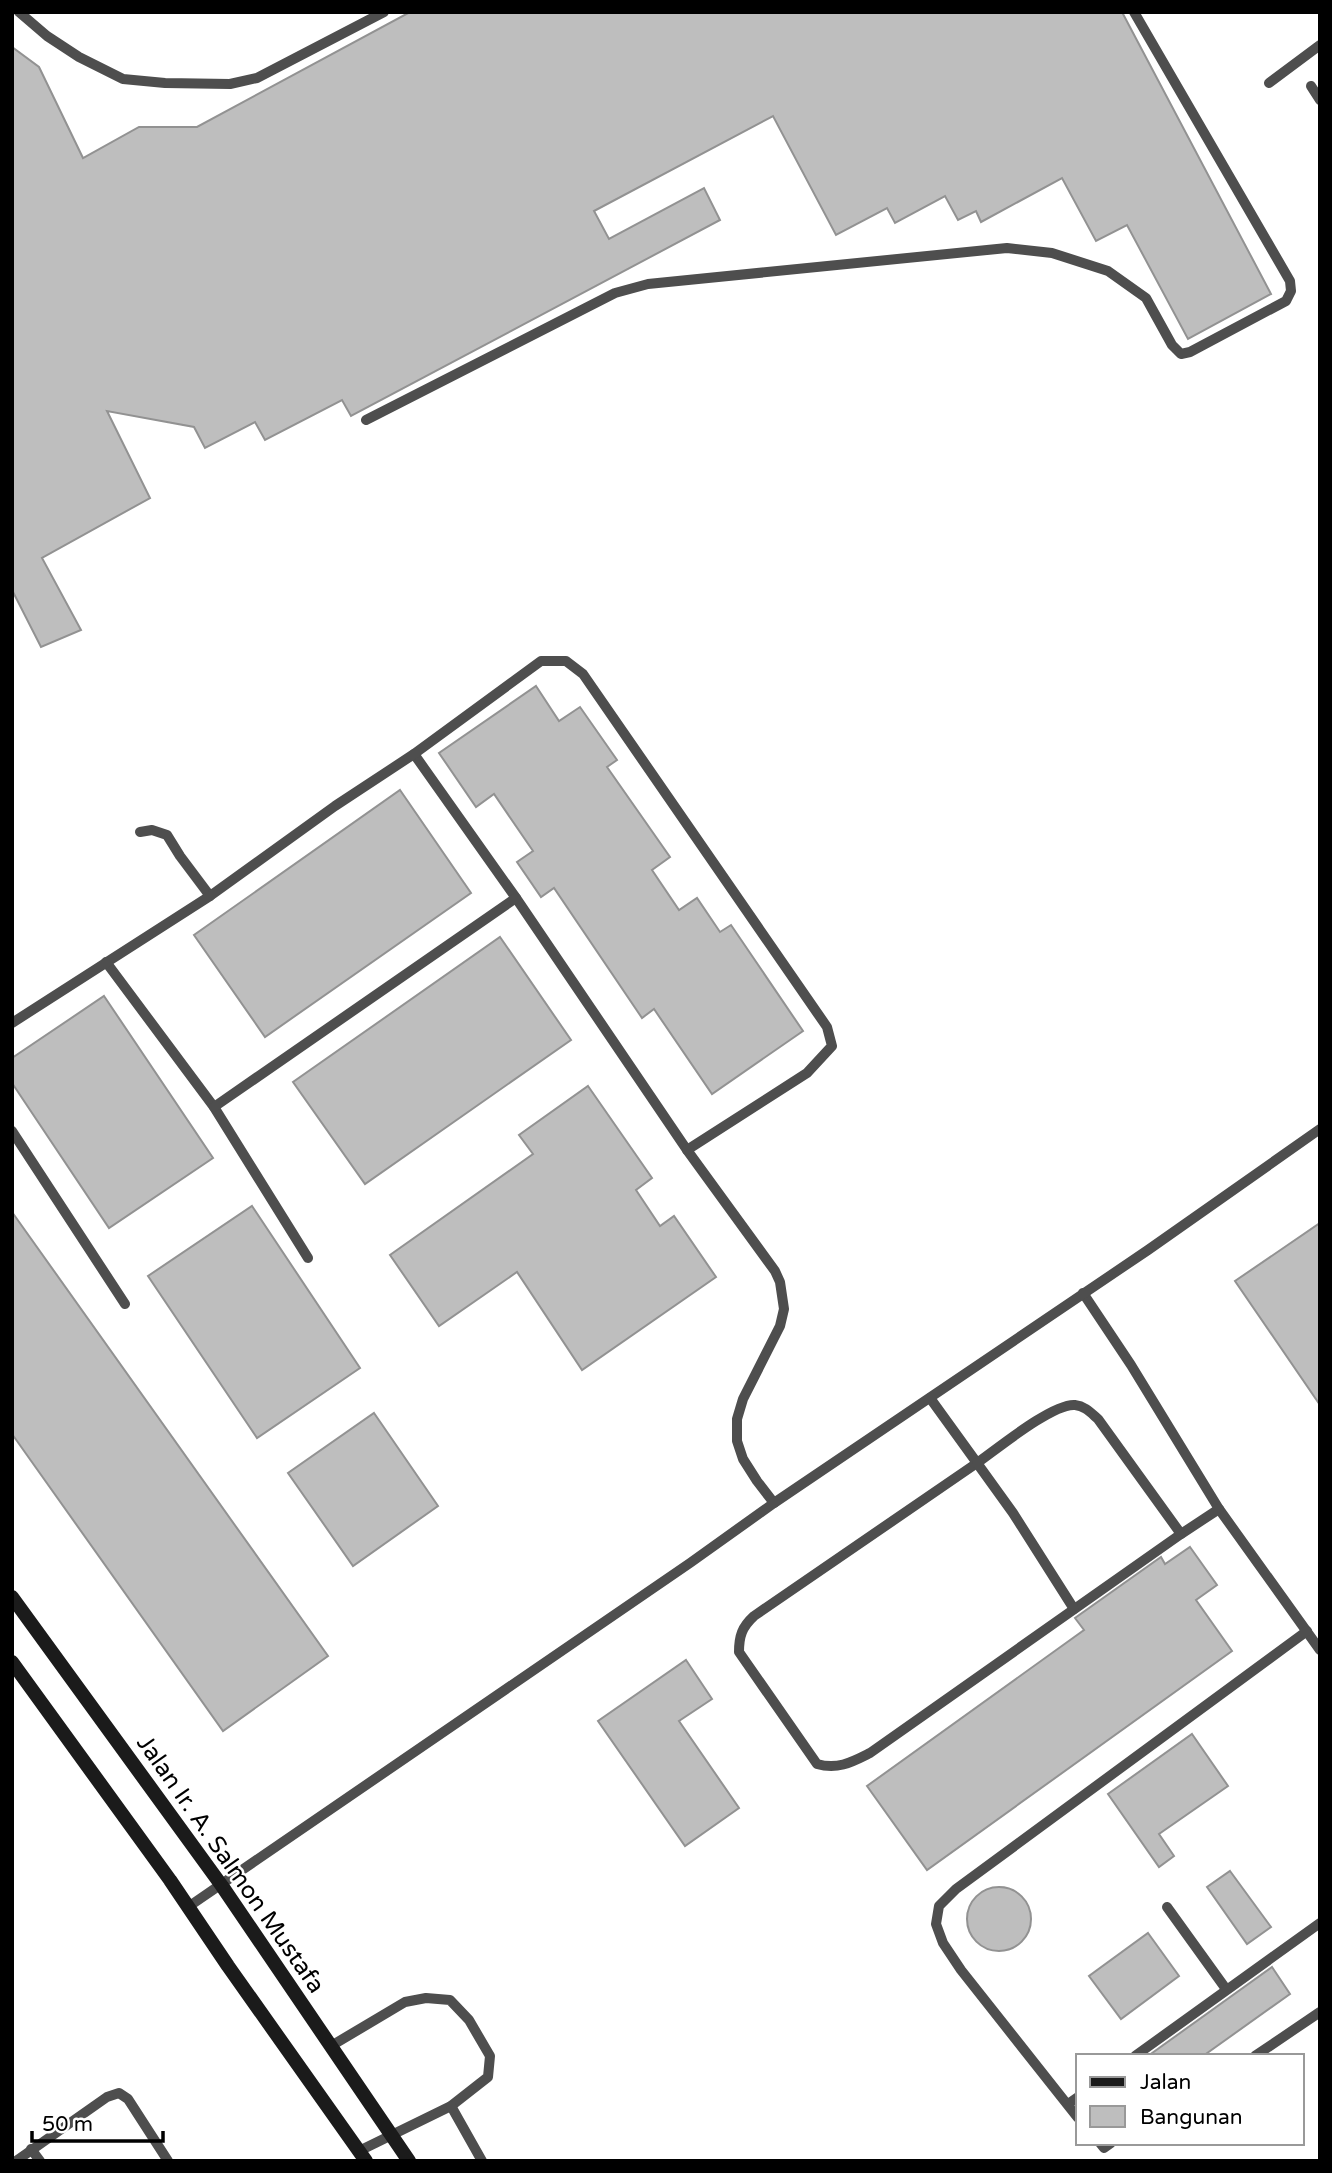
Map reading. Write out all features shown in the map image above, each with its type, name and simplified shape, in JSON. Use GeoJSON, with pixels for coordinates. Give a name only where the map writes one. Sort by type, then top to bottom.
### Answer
{"type":"FeatureCollection","features":[{"type":"Feature","properties":{"kind":"street","name":"Jalan Ir. A. Salmon Mustafa"},"geometry":{"type":"LineString","coordinates":[[12,1597],[222,1886],[409,2161]]}},
{"type":"Feature","properties":{"kind":"street"},"geometry":{"type":"LineString","coordinates":[[12,1662],[362,2156]]}},
{"type":"Feature","properties":{"kind":"lane"},"geometry":{"type":"LineString","coordinates":[[19,12],[47,36],[79,57],[123,79],[165,83],[230,83],[257,78],[384,12]]}},
{"type":"Feature","properties":{"kind":"lane"},"geometry":{"type":"LineString","coordinates":[[366,420],[615,293],[648,284],[1007,248],[1052,253],[1108,271],[1146,298],[1172,345],[1181,354],[1190,352],[1286,301],[1291,291],[1290,281],[1134,12]]}},
{"type":"Feature","properties":{"kind":"lane"},"geometry":{"type":"LineString","coordinates":[[1269,83],[1320,46]]}},
{"type":"Feature","properties":{"kind":"lane"},"geometry":{"type":"LineString","coordinates":[[1311,86],[1320,100]]}},
{"type":"Feature","properties":{"kind":"lane"},"geometry":{"type":"LineString","coordinates":[[12,1023],[210,896],[335,806],[414,754],[541,661],[566,661],[583,674],[827,1027],[832,1046],[807,1073],[687,1150]]}},
{"type":"Feature","properties":{"kind":"lane"},"geometry":{"type":"LineString","coordinates":[[414,754],[516,898],[687,1150],[775,1270],[785,1309],[780,1326],[743,1399],[737,1419],[737,1441],[743,1458],[774,1503]]}},
{"type":"Feature","properties":{"kind":"lane"},"geometry":{"type":"LineString","coordinates":[[140,832],[152,830],[167,835],[210,896]]}},
{"type":"Feature","properties":{"kind":"lane"},"geometry":{"type":"LineString","coordinates":[[214,1107],[516,898]]}},
{"type":"Feature","properties":{"kind":"lane"},"geometry":{"type":"LineString","coordinates":[[106,962],[214,1107],[307,1258]]}},
{"type":"Feature","properties":{"kind":"lane"},"geometry":{"type":"LineString","coordinates":[[188,1907],[774,1503],[1149,1250],[1320,1129]]}},
{"type":"Feature","properties":{"kind":"lane"},"geometry":{"type":"LineString","coordinates":[[12,1131],[125,1304]]}},
{"type":"Feature","properties":{"kind":"lane"},"geometry":{"type":"LineString","coordinates":[[1083,1293],[1138,1375],[1219,1509],[1320,1650]]}},
{"type":"Feature","properties":{"kind":"lane"},"geometry":{"type":"LineString","coordinates":[[930,1398],[1013,1513],[1074,1609]]}},
{"type":"Feature","properties":{"kind":"lane"},"geometry":{"type":"LineString","coordinates":[[1181,1534],[1098,1419],[1085,1408],[1075,1405],[1061,1406],[754,1616],[739,1637],[739,1652],[817,1764],[828,1767],[845,1765],[870,1753],[1219,1509]]}},
{"type":"Feature","properties":{"kind":"lane"},"geometry":{"type":"LineString","coordinates":[[1076,2115],[961,1970],[943,1943],[936,1924],[939,1906],[956,1889],[1307,1631]]}},
{"type":"Feature","properties":{"kind":"lane"},"geometry":{"type":"LineString","coordinates":[[1167,1907],[1226,1989]]}},
{"type":"Feature","properties":{"kind":"lane"},"geometry":{"type":"LineString","coordinates":[[1138,2054],[1320,1923]]}},
{"type":"Feature","properties":{"kind":"lane"},"geometry":{"type":"LineString","coordinates":[[331,2046],[405,2003],[426,1998],[450,2000],[469,2020],[490,2056],[488,2077],[451,2106],[391,2134],[362,2156]]}},
{"type":"Feature","properties":{"kind":"lane"},"geometry":{"type":"LineString","coordinates":[[1258,2054],[1320,2012]]}},
{"type":"Feature","properties":{"kind":"lane"},"geometry":{"type":"LineString","coordinates":[[16,2161],[107,2097],[119,2093],[128,2099],[169,2161]]}},
{"type":"Feature","properties":{"kind":"lane"},"geometry":{"type":"LineString","coordinates":[[1068,2104],[1076,2098]]}},
{"type":"Feature","properties":{"kind":"lane"},"geometry":{"type":"LineString","coordinates":[[451,2106],[482,2161]]}},
{"type":"Feature","properties":{"kind":"lane"},"geometry":{"type":"LineString","coordinates":[[31,2149],[40,2161]]}},
{"type":"Feature","properties":{"kind":"building"},"geometry":{"type":"Polygon","coordinates":[[[410,12],[1122,12],[1271,294],[1188,339],[1127,225],[1096,241],[1062,178],[981,222],[976,211],[958,220],[945,196],[895,223],[887,208],[836,235],[773,116],[594,211],[609,239],[704,188],[720,220],[351,416],[342,400],[265,440],[255,422],[205,448],[194,427],[107,411],[150,498],[42,558],[81,630],[41,647],[12,590],[12,47],[39,67],[83,158],[139,127],[197,127],[410,12]]]}},
{"type":"Feature","properties":{"kind":"building"},"geometry":{"type":"Polygon","coordinates":[[[536,686],[559,721],[580,707],[617,760],[607,767],[670,857],[652,870],[679,910],[697,898],[720,932],[731,925],[803,1031],[712,1094],[654,1009],[642,1018],[554,888],[541,897],[517,862],[533,851],[494,794],[476,807],[439,753],[536,686]]]}},
{"type":"Feature","properties":{"kind":"building"},"geometry":{"type":"Polygon","coordinates":[[[400,790],[471,893],[265,1037],[194,935],[400,790]]]}},
{"type":"Feature","properties":{"kind":"building"},"geometry":{"type":"Polygon","coordinates":[[[500,937],[571,1040],[365,1184],[293,1082],[500,937]]]}},
{"type":"Feature","properties":{"kind":"building"},"geometry":{"type":"Polygon","coordinates":[[[104,996],[213,1158],[109,1228],[12,1083],[12,1058],[104,996]]]}},
{"type":"Feature","properties":{"kind":"building"},"geometry":{"type":"Polygon","coordinates":[[[588,1086],[652,1178],[636,1190],[660,1226],[674,1216],[716,1277],[582,1370],[517,1272],[439,1326],[390,1255],[533,1154],[519,1135],[588,1086]]]}},
{"type":"Feature","properties":{"kind":"building"},"geometry":{"type":"Polygon","coordinates":[[[252,1206],[360,1368],[257,1438],[148,1276],[252,1206]]]}},
{"type":"Feature","properties":{"kind":"building"},"geometry":{"type":"Polygon","coordinates":[[[12,1212],[328,1656],[223,1731],[12,1434],[12,1212]]]}},
{"type":"Feature","properties":{"kind":"building"},"geometry":{"type":"Polygon","coordinates":[[[1320,1223],[1320,1405],[1235,1281],[1320,1223]]]}},
{"type":"Feature","properties":{"kind":"building"},"geometry":{"type":"Polygon","coordinates":[[[374,1413],[438,1506],[353,1566],[288,1473],[374,1413]]]}},
{"type":"Feature","properties":{"kind":"building"},"geometry":{"type":"Polygon","coordinates":[[[1190,1547],[1217,1585],[1196,1600],[1232,1651],[927,1870],[867,1786],[1084,1630],[1075,1618],[1161,1557],[1165,1564],[1190,1547]]]}},
{"type":"Feature","properties":{"kind":"building"},"geometry":{"type":"Polygon","coordinates":[[[686,1660],[712,1699],[679,1721],[739,1808],[685,1846],[598,1721],[686,1660]]]}},
{"type":"Feature","properties":{"kind":"building"},"geometry":{"type":"Polygon","coordinates":[[[1192,1734],[1228,1786],[1159,1834],[1174,1856],[1159,1867],[1108,1794],[1192,1734]]]}},
{"type":"Feature","properties":{"kind":"building"},"geometry":{"type":"Polygon","coordinates":[[[1230,1871],[1271,1927],[1247,1944],[1207,1887],[1230,1871]]]}},
{"type":"Feature","properties":{"kind":"building"},"geometry":{"type":"Polygon","coordinates":[[[999,1887],[1017,1893],[1025,1901],[1031,1919],[1025,1937],[1017,1945],[999,1951],[981,1945],[973,1937],[967,1919],[973,1901],[981,1893],[999,1887]]]}},
{"type":"Feature","properties":{"kind":"building"},"geometry":{"type":"Polygon","coordinates":[[[1148,1933],[1179,1976],[1121,2019],[1089,1976],[1148,1933]]]}},
{"type":"Feature","properties":{"kind":"building"},"geometry":{"type":"Polygon","coordinates":[[[1272,1967],[1290,1994],[1206,2054],[1151,2054],[1272,1967]]]}}]}
